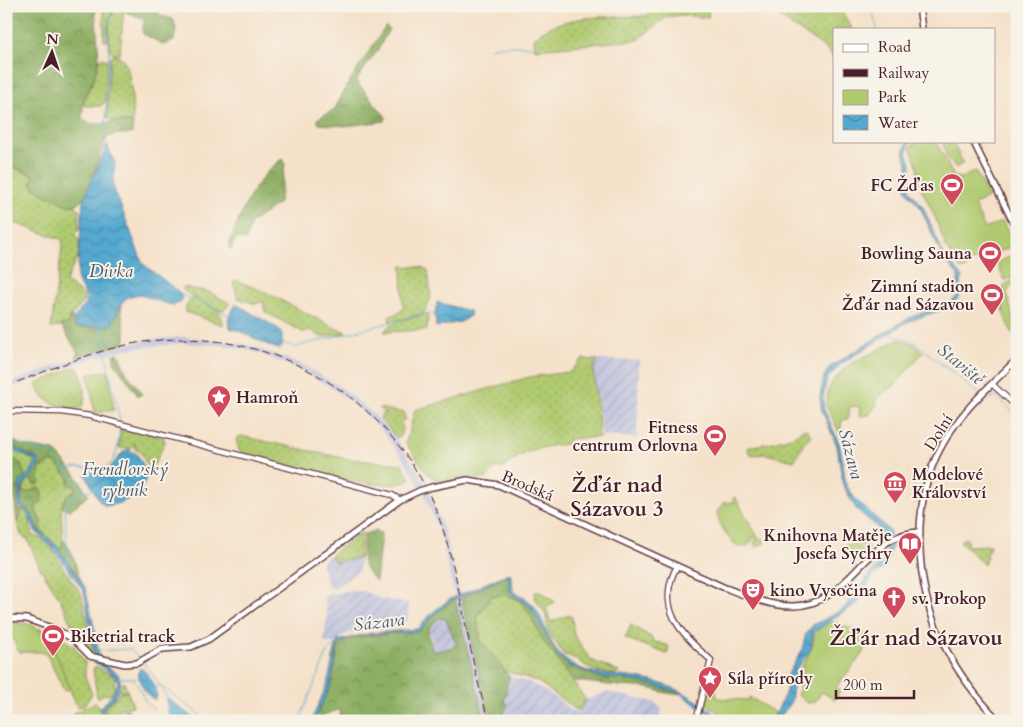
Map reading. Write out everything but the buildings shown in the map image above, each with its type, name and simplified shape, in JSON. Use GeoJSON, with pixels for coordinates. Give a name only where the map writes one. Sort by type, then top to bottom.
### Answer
{"type":"FeatureCollection","features":[{"type":"Feature","properties":{"kind":"main road"},"geometry":{"type":"LineString","coordinates":[[919,6],[922,28]]}},
{"type":"Feature","properties":{"kind":"main road"},"geometry":{"type":"LineString","coordinates":[[973,142],[1017,230]]}},
{"type":"Feature","properties":{"kind":"main road","name":"Dolní"},"geometry":{"type":"LineString","coordinates":[[999,721],[968,684],[940,637],[926,587],[920,532],[922,500],[933,462],[947,436],[980,396],[1017,359]]}},
{"type":"Feature","properties":{"kind":"main road","name":"Brodská"},"geometry":{"type":"LineString","coordinates":[[6,618],[27,619],[57,630],[73,639],[87,654],[124,664],[142,661],[162,649],[191,647],[209,639],[400,500],[418,491],[467,480],[499,485],[723,587],[779,605],[808,604],[845,583],[882,545],[904,533],[920,532]]}},
{"type":"Feature","properties":{"kind":"street"},"geometry":{"type":"LineString","coordinates":[[992,384],[1017,407]]}},
{"type":"Feature","properties":{"kind":"street"},"geometry":{"type":"LineString","coordinates":[[6,411],[62,412],[90,416],[392,495],[400,500]]}},
{"type":"Feature","properties":{"kind":"street"},"geometry":{"type":"LineString","coordinates":[[676,566],[670,582],[670,610],[680,630],[711,660],[700,698],[696,721]]}},
{"type":"Feature","properties":{"kind":"shaded area"},"geometry":{"type":"Polygon","coordinates":[[[182,337],[244,344],[301,364],[343,389],[372,413],[393,435],[423,478],[443,527],[491,721],[485,721],[482,713],[442,540],[426,498],[405,461],[381,429],[356,406],[331,387],[299,369],[255,352],[223,345],[182,343],[125,349],[81,362],[6,390],[6,384],[103,349],[145,340],[182,337]]]}},
{"type":"Feature","properties":{"kind":"shaded area"},"geometry":{"type":"Polygon","coordinates":[[[598,360],[639,360],[637,438],[602,436],[593,367],[598,360]]]}},
{"type":"Feature","properties":{"kind":"shaded area"},"geometry":{"type":"Polygon","coordinates":[[[331,555],[335,562],[360,558],[359,571],[333,589],[327,583],[321,562],[331,555]]]}},
{"type":"Feature","properties":{"kind":"shaded area"},"geometry":{"type":"Polygon","coordinates":[[[346,591],[364,591],[381,599],[408,603],[409,614],[405,624],[359,630],[343,636],[334,643],[324,643],[327,615],[324,596],[346,591]]]}},
{"type":"Feature","properties":{"kind":"shaded area"},"geometry":{"type":"Polygon","coordinates":[[[439,618],[446,619],[457,647],[433,652],[429,628],[439,618]]]}},
{"type":"Feature","properties":{"kind":"shaded area"},"geometry":{"type":"Polygon","coordinates":[[[509,676],[531,683],[555,697],[576,714],[586,700],[607,692],[654,702],[662,709],[659,721],[499,721],[508,706],[504,702],[509,676]]]}},
{"type":"Feature","properties":{"kind":"green space"},"geometry":{"type":"Polygon","coordinates":[[[6,6],[95,6],[99,59],[94,79],[84,98],[82,119],[93,124],[131,122],[133,123],[132,134],[114,135],[105,142],[89,188],[83,198],[76,204],[68,205],[38,191],[31,184],[34,175],[6,164],[6,6]]]}},
{"type":"Feature","properties":{"kind":"green space"},"geometry":{"type":"Polygon","coordinates":[[[95,6],[114,6],[110,18],[116,6],[124,6],[120,53],[113,54],[110,51],[109,19],[108,41],[104,41],[104,12],[95,6]]]}},
{"type":"Feature","properties":{"kind":"green space"},"geometry":{"type":"Polygon","coordinates":[[[124,6],[163,6],[163,9],[158,12],[161,16],[173,19],[176,28],[174,41],[164,45],[142,33],[144,20],[126,12],[124,6]]]}},
{"type":"Feature","properties":{"kind":"green space"},"geometry":{"type":"Polygon","coordinates":[[[655,6],[709,6],[708,18],[682,15],[666,17],[638,40],[535,49],[534,38],[558,24],[587,18],[646,16],[655,6]]]}},
{"type":"Feature","properties":{"kind":"green space"},"geometry":{"type":"Polygon","coordinates":[[[771,6],[839,6],[851,28],[833,28],[833,57],[827,50],[777,14],[771,6]]]}},
{"type":"Feature","properties":{"kind":"green space"},"geometry":{"type":"Polygon","coordinates":[[[386,26],[389,29],[379,48],[356,81],[386,117],[385,121],[346,126],[319,124],[317,119],[334,110],[349,82],[386,26]]]}},
{"type":"Feature","properties":{"kind":"green space"},"geometry":{"type":"Polygon","coordinates":[[[118,55],[127,66],[129,75],[132,95],[133,120],[131,122],[111,121],[107,117],[110,57],[118,55]]]}},
{"type":"Feature","properties":{"kind":"green space"},"geometry":{"type":"Polygon","coordinates":[[[102,58],[107,60],[105,102],[101,106],[86,106],[83,103],[94,79],[97,61],[102,58]]]}},
{"type":"Feature","properties":{"kind":"green space","name":"FC Žďas"},"geometry":{"type":"Polygon","coordinates":[[[919,142],[936,142],[954,177],[962,178],[975,171],[989,197],[974,205],[985,229],[1002,221],[1015,245],[991,253],[966,265],[967,268],[962,270],[946,247],[935,217],[920,186],[917,165],[910,147],[919,142]]]}},
{"type":"Feature","properties":{"kind":"green space"},"geometry":{"type":"Polygon","coordinates":[[[942,142],[952,142],[963,163],[956,168],[947,158],[942,142]]]}},
{"type":"Feature","properties":{"kind":"green space"},"geometry":{"type":"Polygon","coordinates":[[[283,158],[285,164],[279,203],[251,223],[246,240],[236,238],[231,249],[229,249],[230,240],[236,226],[255,189],[274,165],[283,158]]]}},
{"type":"Feature","properties":{"kind":"green space"},"geometry":{"type":"Polygon","coordinates":[[[6,164],[34,176],[63,202],[75,205],[79,209],[79,229],[75,235],[80,247],[79,253],[66,282],[84,296],[84,301],[71,316],[67,325],[51,328],[63,240],[6,220],[6,164]]]}},
{"type":"Feature","properties":{"kind":"green space"},"geometry":{"type":"Polygon","coordinates":[[[1017,253],[1017,276],[1004,280],[997,263],[1017,253]]]}},
{"type":"Feature","properties":{"kind":"green space"},"geometry":{"type":"Polygon","coordinates":[[[402,266],[421,267],[428,270],[431,298],[424,313],[390,321],[389,316],[399,313],[403,308],[402,266]]]}},
{"type":"Feature","properties":{"kind":"green space"},"geometry":{"type":"Polygon","coordinates":[[[235,280],[265,292],[337,329],[345,331],[345,333],[321,337],[311,330],[303,332],[265,312],[263,301],[256,304],[238,298],[233,282],[235,280]]]}},
{"type":"Feature","properties":{"kind":"green space"},"geometry":{"type":"Polygon","coordinates":[[[1013,280],[1017,280],[1017,285],[1010,287],[1007,293],[1017,336],[1013,333],[1006,320],[1002,297],[1005,285],[1013,280]]]}},
{"type":"Feature","properties":{"kind":"green space"},"geometry":{"type":"Polygon","coordinates":[[[184,287],[209,292],[229,303],[228,306],[221,310],[212,307],[182,289],[184,287]]]}},
{"type":"Feature","properties":{"kind":"green space"},"geometry":{"type":"Polygon","coordinates":[[[192,298],[213,307],[221,315],[223,325],[185,312],[187,303],[192,298]]]}},
{"type":"Feature","properties":{"kind":"green space"},"geometry":{"type":"Polygon","coordinates":[[[122,304],[124,343],[76,357],[78,353],[61,325],[68,324],[71,316],[76,327],[102,328],[112,324],[122,304]]]}},
{"type":"Feature","properties":{"kind":"green space"},"geometry":{"type":"Polygon","coordinates":[[[428,314],[427,330],[384,332],[396,321],[428,314]]]}},
{"type":"Feature","properties":{"kind":"green space"},"geometry":{"type":"Polygon","coordinates":[[[899,339],[914,344],[923,352],[893,387],[875,401],[877,404],[869,415],[859,416],[860,407],[850,406],[848,419],[842,420],[840,434],[826,405],[828,391],[834,379],[850,364],[899,339]]]}},
{"type":"Feature","properties":{"kind":"green space"},"geometry":{"type":"Polygon","coordinates":[[[118,353],[126,372],[142,393],[141,395],[138,396],[114,361],[114,354],[118,353]]]}},
{"type":"Feature","properties":{"kind":"green space"},"geometry":{"type":"Polygon","coordinates":[[[582,359],[598,360],[593,368],[600,437],[568,439],[568,444],[533,450],[517,458],[502,469],[496,467],[486,479],[462,478],[440,482],[427,473],[406,443],[415,410],[529,377],[570,372],[582,359]]]}},
{"type":"Feature","properties":{"kind":"green space"},"geometry":{"type":"Polygon","coordinates":[[[72,368],[78,368],[80,372],[85,398],[83,406],[72,409],[59,406],[47,400],[36,384],[72,368]]]}},
{"type":"Feature","properties":{"kind":"green space"},"geometry":{"type":"Polygon","coordinates":[[[108,371],[114,410],[95,413],[88,374],[108,371]]]}},
{"type":"Feature","properties":{"kind":"green space"},"geometry":{"type":"Polygon","coordinates":[[[379,408],[404,413],[405,420],[400,422],[403,427],[400,437],[397,438],[380,418],[382,414],[386,414],[379,408]]]}},
{"type":"Feature","properties":{"kind":"green space"},"geometry":{"type":"Polygon","coordinates":[[[121,426],[164,438],[165,442],[154,465],[151,467],[147,465],[142,454],[135,449],[135,443],[131,449],[119,448],[121,426]]]}},
{"type":"Feature","properties":{"kind":"green space"},"geometry":{"type":"Polygon","coordinates":[[[803,429],[808,430],[811,437],[803,445],[794,461],[766,454],[750,455],[747,447],[794,436],[803,429]]]}},
{"type":"Feature","properties":{"kind":"green space"},"geometry":{"type":"Polygon","coordinates":[[[241,436],[347,459],[402,464],[410,479],[398,484],[378,484],[327,476],[239,451],[236,439],[241,436]]]}},
{"type":"Feature","properties":{"kind":"green space"},"geometry":{"type":"Polygon","coordinates":[[[6,437],[21,445],[55,451],[75,474],[89,495],[70,510],[61,507],[67,495],[75,491],[75,487],[68,484],[70,479],[56,463],[51,461],[39,469],[39,484],[34,485],[32,480],[29,479],[23,487],[24,493],[38,488],[42,490],[42,500],[35,508],[41,522],[40,529],[58,547],[63,546],[63,540],[68,546],[82,582],[58,548],[37,529],[32,515],[21,503],[23,483],[37,469],[39,460],[6,443],[6,437]]]}},
{"type":"Feature","properties":{"kind":"green space"},"geometry":{"type":"Polygon","coordinates":[[[6,446],[36,461],[31,472],[25,476],[21,464],[6,454],[6,446]]]}},
{"type":"Feature","properties":{"kind":"green space"},"geometry":{"type":"Polygon","coordinates":[[[6,454],[21,464],[25,476],[18,488],[20,518],[17,522],[12,488],[6,487],[6,473],[9,467],[6,454]]]}},
{"type":"Feature","properties":{"kind":"green space"},"geometry":{"type":"Polygon","coordinates":[[[54,461],[69,478],[68,484],[76,489],[74,493],[67,495],[61,511],[63,543],[59,548],[40,529],[41,522],[35,508],[42,500],[23,492],[26,480],[30,479],[33,483],[39,483],[39,469],[54,461]]]}},
{"type":"Feature","properties":{"kind":"green space"},"geometry":{"type":"Polygon","coordinates":[[[735,497],[759,539],[763,538],[765,543],[756,547],[754,542],[757,541],[754,536],[749,544],[743,547],[737,545],[726,534],[717,512],[723,503],[734,502],[733,498],[735,497]]]}},
{"type":"Feature","properties":{"kind":"green space"},"geometry":{"type":"Polygon","coordinates":[[[21,509],[28,514],[33,536],[45,540],[50,545],[63,568],[81,593],[94,653],[85,648],[78,639],[59,597],[40,568],[27,538],[21,535],[17,522],[20,518],[21,509]]]}},
{"type":"Feature","properties":{"kind":"green space"},"geometry":{"type":"Polygon","coordinates":[[[374,531],[381,533],[376,581],[366,569],[362,560],[364,534],[374,531]]]}},
{"type":"Feature","properties":{"kind":"green space"},"geometry":{"type":"Polygon","coordinates":[[[362,532],[360,558],[335,562],[331,555],[362,532]]]}},
{"type":"Feature","properties":{"kind":"green space"},"geometry":{"type":"Polygon","coordinates":[[[965,538],[968,540],[967,544],[969,546],[990,545],[984,565],[960,541],[965,538]]]}},
{"type":"Feature","properties":{"kind":"green space"},"geometry":{"type":"Polygon","coordinates":[[[865,543],[869,550],[861,560],[845,556],[844,545],[865,543]]]}},
{"type":"Feature","properties":{"kind":"green space"},"geometry":{"type":"Polygon","coordinates":[[[509,575],[510,592],[531,607],[558,656],[568,665],[599,677],[636,681],[681,693],[671,694],[645,687],[615,686],[574,681],[543,640],[525,607],[512,597],[503,595],[492,596],[477,617],[481,641],[509,676],[504,701],[508,705],[499,721],[487,711],[461,598],[509,575]]]}},
{"type":"Feature","properties":{"kind":"green space"},"geometry":{"type":"Polygon","coordinates":[[[536,591],[540,591],[555,602],[546,608],[551,622],[569,615],[572,617],[574,635],[591,660],[619,672],[615,675],[593,670],[570,656],[564,655],[549,633],[545,613],[534,597],[536,591]]]}},
{"type":"Feature","properties":{"kind":"green space"},"geometry":{"type":"Polygon","coordinates":[[[505,594],[521,602],[530,612],[543,640],[586,700],[578,711],[538,682],[503,670],[481,641],[477,617],[492,596],[505,594]]]}},
{"type":"Feature","properties":{"kind":"green space"},"geometry":{"type":"Polygon","coordinates":[[[455,599],[485,721],[337,721],[341,709],[324,715],[321,721],[314,721],[331,685],[339,644],[358,637],[419,631],[435,614],[455,599]],[[439,618],[429,628],[428,635],[433,652],[457,646],[446,619],[439,618]]]}},
{"type":"Feature","properties":{"kind":"green space"},"geometry":{"type":"Polygon","coordinates":[[[831,621],[870,636],[864,652],[836,687],[840,692],[835,700],[822,692],[815,702],[807,703],[797,694],[800,689],[798,682],[801,668],[811,649],[814,633],[831,621]]]}},
{"type":"Feature","properties":{"kind":"green space","name":"Biketrial track"},"geometry":{"type":"Polygon","coordinates":[[[6,623],[20,623],[33,626],[45,636],[56,654],[70,689],[64,691],[47,655],[41,652],[19,652],[6,623]]]}},
{"type":"Feature","properties":{"kind":"green space"},"geometry":{"type":"Polygon","coordinates":[[[631,625],[652,638],[652,641],[667,645],[669,648],[667,654],[625,638],[631,625]]]}},
{"type":"Feature","properties":{"kind":"green space"},"geometry":{"type":"Polygon","coordinates":[[[39,628],[53,633],[74,646],[85,663],[85,676],[92,694],[84,706],[77,707],[49,637],[41,633],[39,628]]]}},
{"type":"Feature","properties":{"kind":"green space"},"geometry":{"type":"Polygon","coordinates":[[[95,666],[115,677],[114,690],[110,695],[104,694],[97,697],[93,670],[95,666]]]}},
{"type":"Feature","properties":{"kind":"green space"},"geometry":{"type":"Polygon","coordinates":[[[124,682],[133,706],[118,709],[113,713],[107,714],[105,707],[120,693],[127,692],[119,690],[124,682]]]}},
{"type":"Feature","properties":{"kind":"green space"},"geometry":{"type":"Polygon","coordinates":[[[716,689],[717,698],[749,700],[749,697],[776,713],[770,721],[729,721],[703,701],[705,690],[716,689]]]}},
{"type":"Feature","properties":{"kind":"green space"},"geometry":{"type":"Polygon","coordinates":[[[96,702],[104,716],[115,721],[64,721],[71,717],[76,719],[74,713],[96,702]]]}},
{"type":"Feature","properties":{"kind":"water"},"geometry":{"type":"Polygon","coordinates":[[[907,142],[910,142],[907,152],[911,164],[909,190],[923,207],[944,255],[962,278],[960,296],[951,306],[905,323],[841,364],[827,379],[823,398],[824,409],[840,445],[846,485],[856,500],[889,530],[893,542],[886,566],[872,577],[859,602],[813,632],[811,649],[796,669],[791,701],[778,721],[773,721],[786,691],[788,674],[802,650],[806,633],[813,625],[842,610],[856,595],[869,574],[884,560],[887,553],[886,546],[876,526],[856,509],[843,485],[837,446],[821,408],[820,397],[824,376],[830,367],[908,318],[950,303],[958,295],[958,275],[943,258],[920,207],[906,191],[908,166],[904,152],[907,142]]]}},
{"type":"Feature","properties":{"kind":"water","name":"Dívka"},"geometry":{"type":"Polygon","coordinates":[[[107,144],[115,163],[113,186],[143,264],[179,292],[182,298],[180,303],[174,305],[139,295],[133,296],[127,298],[121,304],[110,326],[76,327],[73,319],[84,306],[87,298],[77,278],[83,200],[107,144]]]}},
{"type":"Feature","properties":{"kind":"water"},"geometry":{"type":"Polygon","coordinates":[[[437,302],[469,311],[471,315],[461,322],[436,327],[437,302]]]}},
{"type":"Feature","properties":{"kind":"water"},"geometry":{"type":"Polygon","coordinates":[[[236,304],[279,329],[282,334],[282,347],[278,349],[230,328],[228,319],[236,304]]]}},
{"type":"Feature","properties":{"kind":"water"},"geometry":{"type":"Polygon","coordinates":[[[6,443],[39,460],[35,471],[22,488],[21,503],[32,515],[37,529],[58,548],[85,587],[97,639],[99,661],[118,674],[121,683],[114,698],[104,706],[104,714],[111,715],[127,709],[130,712],[129,721],[126,721],[127,714],[125,711],[109,717],[101,714],[101,706],[112,695],[118,682],[115,676],[96,663],[84,591],[55,551],[35,531],[28,514],[18,504],[20,482],[31,472],[36,461],[8,448],[6,443]]]}},
{"type":"Feature","properties":{"kind":"water","name":"Frendlovský rybník"},"geometry":{"type":"Polygon","coordinates":[[[129,450],[137,454],[146,470],[146,478],[143,485],[134,496],[127,500],[105,506],[100,502],[85,474],[109,469],[124,451],[129,450]]]}},
{"type":"Feature","properties":{"kind":"water"},"geometry":{"type":"Polygon","coordinates":[[[509,573],[512,575],[513,591],[534,606],[557,652],[570,663],[594,672],[636,678],[673,688],[693,698],[724,721],[719,721],[678,692],[636,681],[599,677],[568,665],[558,656],[531,607],[510,592],[509,575],[451,601],[419,631],[357,636],[371,633],[417,629],[433,612],[450,599],[509,573]]]}},
{"type":"Feature","properties":{"kind":"water"},"geometry":{"type":"Polygon","coordinates":[[[352,638],[338,646],[331,685],[314,721],[311,721],[327,685],[337,641],[352,638]]]}},
{"type":"Feature","properties":{"kind":"water"},"geometry":{"type":"Polygon","coordinates":[[[140,668],[151,680],[156,692],[156,699],[152,699],[141,684],[139,680],[140,668]]]}},
{"type":"Feature","properties":{"kind":"water"},"geometry":{"type":"Polygon","coordinates":[[[167,698],[197,721],[169,721],[167,698]]]}},
{"type":"Feature","properties":{"kind":"waterway"},"geometry":{"type":"LineString","coordinates":[[107,145],[105,132],[109,55],[107,27],[117,6]]}},
{"type":"Feature","properties":{"kind":"waterway"},"geometry":{"type":"LineString","coordinates":[[871,6],[877,28]]}},
{"type":"Feature","properties":{"kind":"waterway"},"geometry":{"type":"LineString","coordinates":[[489,48],[499,46],[532,46]]}},
{"type":"Feature","properties":{"kind":"waterway"},"geometry":{"type":"LineString","coordinates":[[180,294],[229,315]]}},
{"type":"Feature","properties":{"kind":"waterway"},"geometry":{"type":"LineString","coordinates":[[283,343],[295,347],[423,314],[435,314]]}},
{"type":"Feature","properties":{"kind":"waterway"},"geometry":{"type":"LineString","coordinates":[[103,342],[112,340],[118,330],[113,321]]}},
{"type":"Feature","properties":{"kind":"waterway"},"geometry":{"type":"LineString","coordinates":[[102,328],[103,342],[120,421]]}},
{"type":"Feature","properties":{"kind":"waterway","name":"Staviště"},"geometry":{"type":"LineString","coordinates":[[887,333],[913,341],[978,393]]}},
{"type":"Feature","properties":{"kind":"waterway","name":"Staviště"},"geometry":{"type":"LineString","coordinates":[[942,365],[953,372]]}},
{"type":"Feature","properties":{"kind":"waterway","name":"Staviště"},"geometry":{"type":"LineString","coordinates":[[981,396],[986,399],[997,397],[1017,415]]}},
{"type":"Feature","properties":{"kind":"waterway"},"geometry":{"type":"LineString","coordinates":[[67,470],[77,467],[93,469],[108,466],[116,455],[120,425]]}},
{"type":"Feature","properties":{"kind":"waterway"},"geometry":{"type":"LineString","coordinates":[[6,436],[21,445],[49,451],[85,491],[73,497],[65,509],[68,567]]}},
{"type":"Feature","properties":{"kind":"waterway"},"geometry":{"type":"LineString","coordinates":[[39,461],[41,453],[45,450]]}},
{"type":"Feature","properties":{"kind":"waterway"},"geometry":{"type":"LineString","coordinates":[[86,491],[94,489]]}},
{"type":"Feature","properties":{"kind":"waterway"},"geometry":{"type":"LineString","coordinates":[[299,721],[326,656],[331,648],[336,645]]}},
{"type":"Feature","properties":{"kind":"waterway"},"geometry":{"type":"LineString","coordinates":[[97,651],[129,649],[140,658]]}},
{"type":"Feature","properties":{"kind":"waterway"},"geometry":{"type":"LineString","coordinates":[[142,661],[160,685],[208,721]]}},
{"type":"Feature","properties":{"kind":"waterway"},"geometry":{"type":"LineString","coordinates":[[119,678],[134,678],[146,702],[160,715],[161,721]]}},
{"type":"Feature","properties":{"kind":"waterway"},"geometry":{"type":"LineString","coordinates":[[153,688],[160,685],[167,698]]}},
{"type":"Feature","properties":{"kind":"railway"},"geometry":{"type":"LineString","coordinates":[[6,386],[73,361],[125,345],[190,339],[236,344],[279,357],[320,377],[358,403],[390,436],[418,473],[438,515],[453,566],[481,696],[489,721]]}},
{"type":"Feature","properties":{"kind":"place","name":"FC Žďas"},"geometry":{"type":"Point","coordinates":[952,206]}},
{"type":"Feature","properties":{"kind":"place","name":"Bowling Sauna"},"geometry":{"type":"Point","coordinates":[990,274]}},
{"type":"Feature","properties":{"kind":"place","name":"Zimní stadion Žďár nad Sázavou"},"geometry":{"type":"Point","coordinates":[992,316]}},
{"type":"Feature","properties":{"kind":"place","name":"Hamroň"},"geometry":{"type":"Point","coordinates":[219,418]}},
{"type":"Feature","properties":{"kind":"place","name":"Fitness centrum Orlovna"},"geometry":{"type":"Point","coordinates":[715,457]}},
{"type":"Feature","properties":{"kind":"place","name":"Modelové Království"},"geometry":{"type":"Point","coordinates":[895,504]}},
{"type":"Feature","properties":{"kind":"place","name":"Knihovna Matěje Josefa Sychry"},"geometry":{"type":"Point","coordinates":[910,565]}},
{"type":"Feature","properties":{"kind":"place","name":"kino Vysočina"},"geometry":{"type":"Point","coordinates":[753,611]}},
{"type":"Feature","properties":{"kind":"place","name":"sv. Prokop"},"geometry":{"type":"Point","coordinates":[894,619]}},
{"type":"Feature","properties":{"kind":"place","name":"Biketrial track"},"geometry":{"type":"Point","coordinates":[53,657]}},
{"type":"Feature","properties":{"kind":"place","name":"Síla přírody"},"geometry":{"type":"Point","coordinates":[710,699]}},
{"type":"Feature","properties":{"kind":"district","name":"Žďár nad Sázavou 3"},"geometry":{"type":"Point","coordinates":[617,497]}},
{"type":"Feature","properties":{"kind":"district","name":"Žďár nad Sázavou"},"geometry":{"type":"Point","coordinates":[916,638]}},
{"type":"Feature","properties":{"kind":"water label","name":"Sázava"},"geometry":{"type":"Point","coordinates":[851,454]}},
{"type":"Feature","properties":{"kind":"water label","name":"Sázava"},"geometry":{"type":"Point","coordinates":[379,622]}}]}
